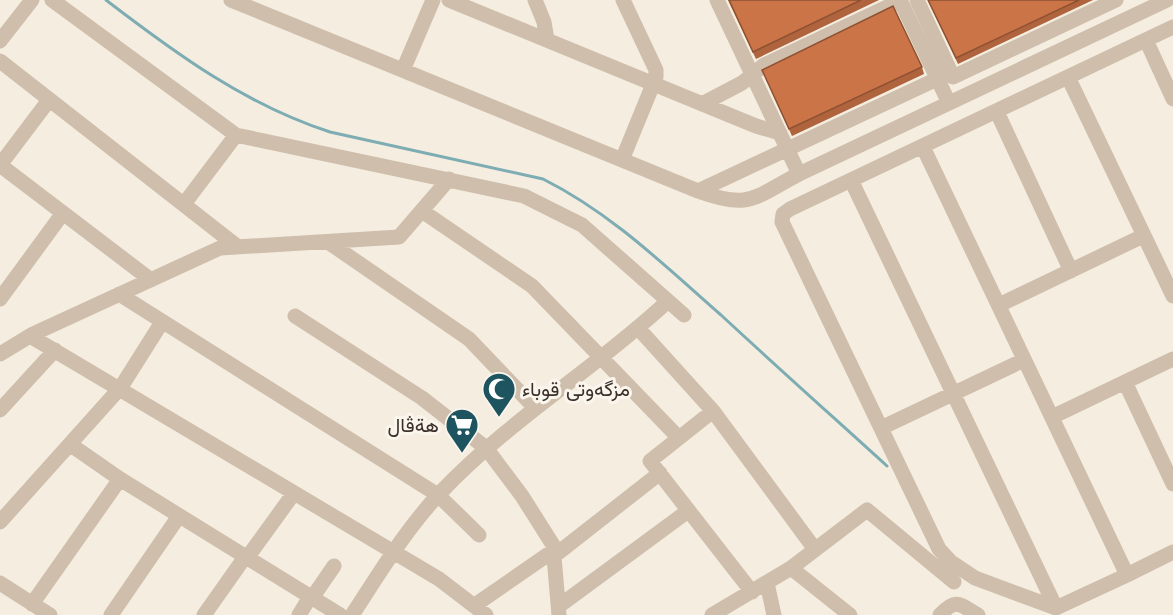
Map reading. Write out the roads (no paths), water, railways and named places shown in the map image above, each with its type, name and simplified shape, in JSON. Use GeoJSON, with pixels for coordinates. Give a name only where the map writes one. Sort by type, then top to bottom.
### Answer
{"type":"FeatureCollection","features":[{"type":"Feature","properties":{"kind":"street"},"geometry":{"type":"LineString","coordinates":[[0,41],[32,0]]}},
{"type":"Feature","properties":{"kind":"street"},"geometry":{"type":"LineString","coordinates":[[52,0],[236,135],[524,196],[582,225],[684,315]]}},
{"type":"Feature","properties":{"kind":"street"},"geometry":{"type":"LineString","coordinates":[[231,0],[725,201],[748,201],[799,174],[1167,0]]}},
{"type":"Feature","properties":{"kind":"street"},"geometry":{"type":"LineString","coordinates":[[404,70],[433,0]]}},
{"type":"Feature","properties":{"kind":"street"},"geometry":{"type":"LineString","coordinates":[[449,0],[702,104],[780,133]]}},
{"type":"Feature","properties":{"kind":"street"},"geometry":{"type":"LineString","coordinates":[[535,0],[546,28],[547,40]]}},
{"type":"Feature","properties":{"kind":"street"},"geometry":{"type":"LineString","coordinates":[[622,160],[654,84],[656,70],[623,0]]}},
{"type":"Feature","properties":{"kind":"street"},"geometry":{"type":"LineString","coordinates":[[717,0],[799,174]]}},
{"type":"Feature","properties":{"kind":"street"},"geometry":{"type":"LineString","coordinates":[[702,104],[753,75],[764,65],[900,0],[948,103]]}},
{"type":"Feature","properties":{"kind":"street"},"geometry":{"type":"LineString","coordinates":[[917,0],[953,77],[1106,2]]}},
{"type":"Feature","properties":{"kind":"street"},"geometry":{"type":"LineString","coordinates":[[1173,27],[790,209],[783,214],[782,222],[939,549],[951,562],[975,578],[1056,608],[1173,552]]}},
{"type":"Feature","properties":{"kind":"street"},"geometry":{"type":"LineString","coordinates":[[1146,40],[1173,99]]}},
{"type":"Feature","properties":{"kind":"street"},"geometry":{"type":"LineString","coordinates":[[0,61],[238,247]]}},
{"type":"Feature","properties":{"kind":"street"},"geometry":{"type":"LineString","coordinates":[[1068,77],[1172,293]]}},
{"type":"Feature","properties":{"kind":"street"},"geometry":{"type":"LineString","coordinates":[[698,191],[937,79]]}},
{"type":"Feature","properties":{"kind":"street"},"geometry":{"type":"LineString","coordinates":[[49,100],[0,165],[151,280]]}},
{"type":"Feature","properties":{"kind":"street"},"geometry":{"type":"LineString","coordinates":[[997,111],[1071,271]]}},
{"type":"Feature","properties":{"kind":"street"},"geometry":{"type":"LineString","coordinates":[[184,204],[236,135]]}},
{"type":"Feature","properties":{"kind":"street"},"geometry":{"type":"LineString","coordinates":[[923,147],[1127,575]]}},
{"type":"Feature","properties":{"kind":"street"},"geometry":{"type":"LineString","coordinates":[[0,354],[30,336],[220,248],[399,237],[449,179]]}},
{"type":"Feature","properties":{"kind":"street"},"geometry":{"type":"LineString","coordinates":[[851,180],[1056,608]]}},
{"type":"Feature","properties":{"kind":"street"},"geometry":{"type":"LineString","coordinates":[[422,211],[532,286],[678,437]]}},
{"type":"Feature","properties":{"kind":"street"},"geometry":{"type":"LineString","coordinates":[[0,299],[63,213]]}},
{"type":"Feature","properties":{"kind":"street"},"geometry":{"type":"LineString","coordinates":[[999,305],[1143,236]]}},
{"type":"Feature","properties":{"kind":"street"},"geometry":{"type":"LineString","coordinates":[[328,242],[469,339],[535,408]]}},
{"type":"Feature","properties":{"kind":"street"},"geometry":{"type":"LineString","coordinates":[[119,294],[438,495],[479,535]]}},
{"type":"Feature","properties":{"kind":"street"},"geometry":{"type":"LineString","coordinates":[[352,615],[394,552],[438,495],[486,448],[638,328],[668,301]]}},
{"type":"Feature","properties":{"kind":"street"},"geometry":{"type":"LineString","coordinates":[[295,316],[422,398],[486,448],[522,496],[553,545],[559,610]]}},
{"type":"Feature","properties":{"kind":"street"},"geometry":{"type":"LineString","coordinates":[[0,522],[121,387],[162,322]]}},
{"type":"Feature","properties":{"kind":"street"},"geometry":{"type":"LineString","coordinates":[[638,328],[712,411],[814,548]]}},
{"type":"Feature","properties":{"kind":"street"},"geometry":{"type":"LineString","coordinates":[[30,336],[121,387],[394,552],[480,610],[660,473]]}},
{"type":"Feature","properties":{"kind":"street"},"geometry":{"type":"LineString","coordinates":[[0,410],[55,350]]}},
{"type":"Feature","properties":{"kind":"street"},"geometry":{"type":"LineString","coordinates":[[1052,417],[1173,359]]}},
{"type":"Feature","properties":{"kind":"street"},"geometry":{"type":"LineString","coordinates":[[881,428],[1024,360]]}},
{"type":"Feature","properties":{"kind":"street"},"geometry":{"type":"LineString","coordinates":[[1125,382],[1173,484]]}},
{"type":"Feature","properties":{"kind":"street"},"geometry":{"type":"LineString","coordinates":[[712,411],[650,461],[752,592]]}},
{"type":"Feature","properties":{"kind":"street"},"geometry":{"type":"LineString","coordinates":[[71,445],[120,479],[340,615]]}},
{"type":"Feature","properties":{"kind":"street"},"geometry":{"type":"LineString","coordinates":[[0,583],[38,610],[120,479]]}},
{"type":"Feature","properties":{"kind":"street"},"geometry":{"type":"LineString","coordinates":[[204,615],[294,493]]}},
{"type":"Feature","properties":{"kind":"street"},"geometry":{"type":"LineString","coordinates":[[712,615],[791,568],[814,548],[847,526],[864,510],[870,510],[954,582]]}},
{"type":"Feature","properties":{"kind":"street"},"geometry":{"type":"LineString","coordinates":[[559,610],[688,511]]}},
{"type":"Feature","properties":{"kind":"street"},"geometry":{"type":"LineString","coordinates":[[111,615],[179,516]]}},
{"type":"Feature","properties":{"kind":"street"},"geometry":{"type":"LineString","coordinates":[[299,615],[334,566]]}},
{"type":"Feature","properties":{"kind":"street"},"geometry":{"type":"LineString","coordinates":[[791,568],[850,615]]}},
{"type":"Feature","properties":{"kind":"street"},"geometry":{"type":"LineString","coordinates":[[767,583],[774,615]]}},
{"type":"Feature","properties":{"kind":"street"},"geometry":{"type":"LineString","coordinates":[[940,615],[950,604],[955,603],[978,615]]}},
{"type":"Feature","properties":{"kind":"waterway"},"geometry":{"type":"LineString","coordinates":[[106,0],[212,76],[299,121],[330,132],[543,179],[568,193],[614,224],[658,259],[887,466]]}},
{"type":"Feature","properties":{"kind":"place","name":"مزگەوتی قوباء"},"geometry":{"type":"Point","coordinates":[499,418]}},
{"type":"Feature","properties":{"kind":"place","name":"هةڤال"},"geometry":{"type":"Point","coordinates":[462,454]}}]}
